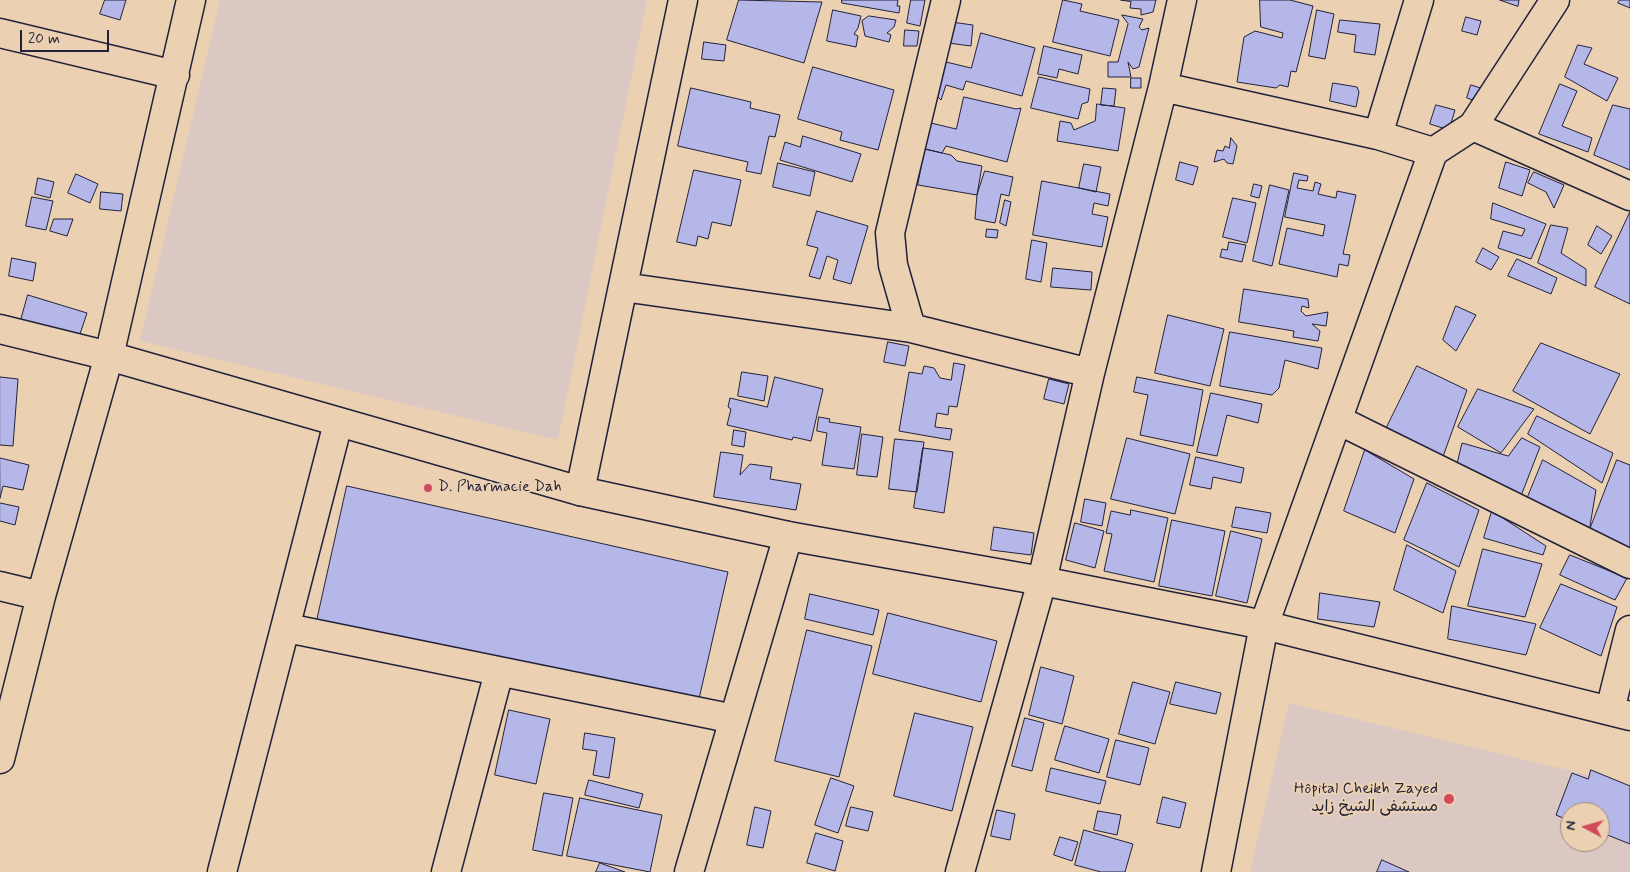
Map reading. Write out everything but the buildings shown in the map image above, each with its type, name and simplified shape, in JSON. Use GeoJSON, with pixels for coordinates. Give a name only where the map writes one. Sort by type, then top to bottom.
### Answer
{"type":"FeatureCollection","features":[{"type":"Feature","properties":{"kind":"street"},"geometry":{"type":"LineString","coordinates":[[0,759],[41,596],[109,356],[191,0]]}},
{"type":"Feature","properties":{"kind":"street"},"geometry":{"type":"LineString","coordinates":[[580,491],[683,0]]}},
{"type":"Feature","properties":{"kind":"street"},"geometry":{"type":"LineString","coordinates":[[911,328],[892,265],[890,233],[946,0]]}},
{"type":"Feature","properties":{"kind":"street"},"geometry":{"type":"LineString","coordinates":[[960,872],[1042,581],[1090,373],[1163,87],[1182,0]]}},
{"type":"Feature","properties":{"kind":"street"},"geometry":{"type":"LineString","coordinates":[[1378,135],[1418,0]]}},
{"type":"Feature","properties":{"kind":"street"},"geometry":{"type":"LineString","coordinates":[[1216,872],[1264,625],[1433,152],[1473,126],[1555,0]]}},
{"type":"Feature","properties":{"kind":"street"},"geometry":{"type":"LineString","coordinates":[[0,32],[175,75]]}},
{"type":"Feature","properties":{"kind":"street"},"geometry":{"type":"LineString","coordinates":[[1163,87],[1378,135],[1433,152]]}},
{"type":"Feature","properties":{"kind":"street"},"geometry":{"type":"LineString","coordinates":[[1473,126],[1630,196]]}},
{"type":"Feature","properties":{"kind":"street"},"geometry":{"type":"LineString","coordinates":[[623,287],[911,328],[1090,373]]}},
{"type":"Feature","properties":{"kind":"street"},"geometry":{"type":"LineString","coordinates":[[0,329],[109,356],[580,491],[788,536],[1042,581],[1264,625],[1620,713],[1630,630]]}},
{"type":"Feature","properties":{"kind":"street"},"geometry":{"type":"LineString","coordinates":[[1338,420],[1630,564]]}},
{"type":"Feature","properties":{"kind":"street"},"geometry":{"type":"LineString","coordinates":[[222,872],[287,628],[338,423]]}},
{"type":"Feature","properties":{"kind":"street"},"geometry":{"type":"LineString","coordinates":[[688,872],[788,536]]}},
{"type":"Feature","properties":{"kind":"street"},"geometry":{"type":"LineString","coordinates":[[0,586],[41,596]]}},
{"type":"Feature","properties":{"kind":"street"},"geometry":{"type":"LineString","coordinates":[[287,628],[734,719]]}},
{"type":"Feature","properties":{"kind":"street"},"geometry":{"type":"LineString","coordinates":[[446,872],[499,672]]}},
{"type":"Feature","properties":{"kind":"shaded area"},"geometry":{"type":"Polygon","coordinates":[[[220,0],[647,0],[558,440],[140,341],[220,0]]]}},
{"type":"Feature","properties":{"kind":"shaded area","name":"Hôpital Cheikh Zayed مستشفى الشيخ زايد"},"geometry":{"type":"Polygon","coordinates":[[[1289,703],[1630,785],[1630,872],[1250,872],[1289,703]]]}},
{"type":"Feature","properties":{"kind":"place","name":"D. Pharmacie Dah"},"geometry":{"type":"Point","coordinates":[428,488]}},
{"type":"Feature","properties":{"kind":"place","name":"Hôpital Cheikh Zayed مستشفى الشيخ زايد"},"geometry":{"type":"Point","coordinates":[1449,799]}}]}
